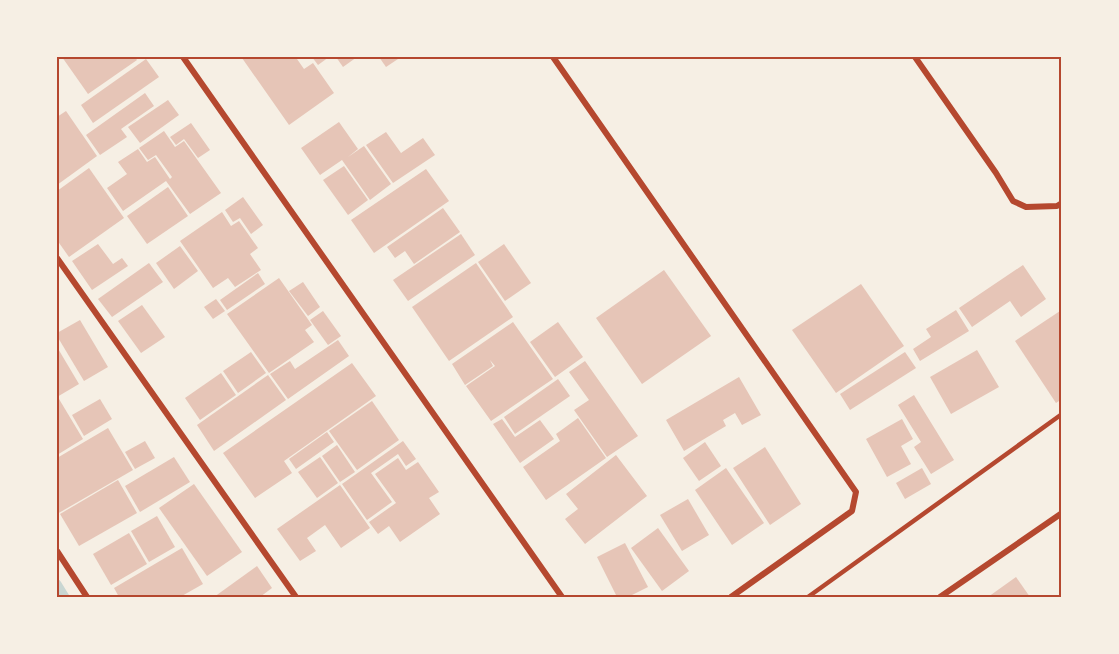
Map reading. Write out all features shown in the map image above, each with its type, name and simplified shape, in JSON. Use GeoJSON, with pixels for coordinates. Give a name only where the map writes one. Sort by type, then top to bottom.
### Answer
{"type":"FeatureCollection","features":[{"type":"Feature","properties":{"kind":"street"},"geometry":{"type":"LineString","coordinates":[[183,57],[562,597]]}},
{"type":"Feature","properties":{"kind":"street"},"geometry":{"type":"LineString","coordinates":[[553,57],[856,492],[852,511],[731,597]]}},
{"type":"Feature","properties":{"kind":"street"},"geometry":{"type":"LineString","coordinates":[[915,57],[1013,201],[1026,207],[1057,206],[1062,203]]}},
{"type":"Feature","properties":{"kind":"street"},"geometry":{"type":"LineString","coordinates":[[57,258],[296,597]]}},
{"type":"Feature","properties":{"kind":"street"},"geometry":{"type":"LineString","coordinates":[[940,597],[1062,513]]}},
{"type":"Feature","properties":{"kind":"street"},"geometry":{"type":"LineString","coordinates":[[57,551],[87,597]]}},
{"type":"Feature","properties":{"kind":"lane"},"geometry":{"type":"LineString","coordinates":[[808,597],[1062,414]]}},
{"type":"Feature","properties":{"kind":"building"},"geometry":{"type":"Polygon","coordinates":[[[62,57],[135,57],[137,60],[88,94],[62,57]]]}},
{"type":"Feature","properties":{"kind":"building"},"geometry":{"type":"Polygon","coordinates":[[[243,57],[301,57],[297,59],[304,69],[313,63],[334,93],[289,125],[243,57]]]}},
{"type":"Feature","properties":{"kind":"building"},"geometry":{"type":"Polygon","coordinates":[[[312,57],[329,57],[318,65],[312,57]]]}},
{"type":"Feature","properties":{"kind":"building"},"geometry":{"type":"Polygon","coordinates":[[[336,57],[357,57],[343,67],[336,57]]]}},
{"type":"Feature","properties":{"kind":"building"},"geometry":{"type":"Polygon","coordinates":[[[379,57],[401,57],[386,67],[379,57]]]}},
{"type":"Feature","properties":{"kind":"building"},"geometry":{"type":"Polygon","coordinates":[[[146,59],[159,77],[93,123],[81,105],[146,59]]]}},
{"type":"Feature","properties":{"kind":"building"},"geometry":{"type":"Polygon","coordinates":[[[145,93],[154,106],[121,129],[127,137],[100,155],[86,135],[145,93]]]}},
{"type":"Feature","properties":{"kind":"building"},"geometry":{"type":"Polygon","coordinates":[[[168,100],[179,115],[140,143],[128,127],[168,100]]]}},
{"type":"Feature","properties":{"kind":"building"},"geometry":{"type":"Polygon","coordinates":[[[66,111],[97,156],[57,185],[57,117],[66,111]]]}},
{"type":"Feature","properties":{"kind":"building"},"geometry":{"type":"Polygon","coordinates":[[[339,122],[358,149],[348,157],[364,146],[391,184],[370,200],[342,160],[320,175],[301,148],[339,122]]]}},
{"type":"Feature","properties":{"kind":"building"},"geometry":{"type":"Polygon","coordinates":[[[191,123],[210,150],[198,158],[184,139],[176,145],[170,137],[191,123]]]}},
{"type":"Feature","properties":{"kind":"building"},"geometry":{"type":"Polygon","coordinates":[[[164,131],[175,147],[184,141],[221,193],[190,214],[166,181],[123,211],[107,188],[127,174],[118,162],[138,149],[147,162],[155,157],[170,179],[172,177],[156,155],[148,160],[139,148],[164,131]]]}},
{"type":"Feature","properties":{"kind":"building"},"geometry":{"type":"Polygon","coordinates":[[[386,132],[401,153],[423,138],[435,155],[393,183],[366,145],[386,132]]]}},
{"type":"Feature","properties":{"kind":"building"},"geometry":{"type":"Polygon","coordinates":[[[344,166],[368,200],[348,215],[323,180],[344,166]]]}},
{"type":"Feature","properties":{"kind":"building"},"geometry":{"type":"Polygon","coordinates":[[[89,168],[124,218],[69,257],[57,240],[57,191],[89,168]]]}},
{"type":"Feature","properties":{"kind":"building"},"geometry":{"type":"Polygon","coordinates":[[[426,169],[449,201],[374,253],[351,220],[426,169]]]}},
{"type":"Feature","properties":{"kind":"building"},"geometry":{"type":"Polygon","coordinates":[[[168,187],[188,216],[147,244],[127,216],[168,187]]]}},
{"type":"Feature","properties":{"kind":"building"},"geometry":{"type":"Polygon","coordinates":[[[243,197],[263,225],[251,234],[240,218],[233,222],[225,210],[243,197]]]}},
{"type":"Feature","properties":{"kind":"building"},"geometry":{"type":"Polygon","coordinates":[[[443,208],[460,232],[414,264],[405,251],[395,258],[387,247],[443,208]]]}},
{"type":"Feature","properties":{"kind":"building"},"geometry":{"type":"Polygon","coordinates":[[[222,212],[231,226],[239,221],[258,248],[250,254],[261,270],[235,287],[228,278],[213,288],[180,241],[222,212]]]}},
{"type":"Feature","properties":{"kind":"building"},"geometry":{"type":"Polygon","coordinates":[[[461,234],[475,255],[408,301],[393,280],[461,234]]]}},
{"type":"Feature","properties":{"kind":"building"},"geometry":{"type":"Polygon","coordinates":[[[98,244],[113,264],[122,258],[128,266],[92,290],[72,261],[98,244]]]}},
{"type":"Feature","properties":{"kind":"building"},"geometry":{"type":"Polygon","coordinates":[[[504,244],[531,283],[505,301],[478,262],[504,244]]]}},
{"type":"Feature","properties":{"kind":"building"},"geometry":{"type":"Polygon","coordinates":[[[180,246],[198,271],[174,289],[156,263],[180,246]]]}},
{"type":"Feature","properties":{"kind":"building"},"geometry":{"type":"Polygon","coordinates":[[[149,263],[163,282],[112,317],[98,299],[149,263]]]}},
{"type":"Feature","properties":{"kind":"building"},"geometry":{"type":"Polygon","coordinates":[[[476,263],[513,317],[449,361],[412,307],[476,263]]]}},
{"type":"Feature","properties":{"kind":"building"},"geometry":{"type":"Polygon","coordinates":[[[1023,265],[1046,299],[1021,317],[1010,301],[972,327],[959,308],[1023,265]]]}},
{"type":"Feature","properties":{"kind":"building"},"geometry":{"type":"Polygon","coordinates":[[[664,270],[711,336],[642,384],[596,318],[664,270]]]}},
{"type":"Feature","properties":{"kind":"building"},"geometry":{"type":"Polygon","coordinates":[[[258,273],[265,284],[227,310],[220,300],[258,273]]]}},
{"type":"Feature","properties":{"kind":"building"},"geometry":{"type":"Polygon","coordinates":[[[279,278],[312,325],[305,330],[314,342],[269,373],[227,314],[279,278]]]}},
{"type":"Feature","properties":{"kind":"building"},"geometry":{"type":"Polygon","coordinates":[[[303,282],[320,307],[308,316],[289,291],[303,282]]]}},
{"type":"Feature","properties":{"kind":"building"},"geometry":{"type":"Polygon","coordinates":[[[861,284],[904,346],[836,393],[792,330],[861,284]]]}},
{"type":"Feature","properties":{"kind":"building"},"geometry":{"type":"Polygon","coordinates":[[[216,299],[225,311],[213,319],[204,307],[216,299]]]}},
{"type":"Feature","properties":{"kind":"building"},"geometry":{"type":"Polygon","coordinates":[[[142,305],[165,337],[141,353],[118,321],[142,305]]]}},
{"type":"Feature","properties":{"kind":"building"},"geometry":{"type":"Polygon","coordinates":[[[956,310],[969,331],[920,361],[913,349],[931,337],[926,329],[956,310]]]}},
{"type":"Feature","properties":{"kind":"building"},"geometry":{"type":"Polygon","coordinates":[[[323,311],[341,336],[328,345],[310,320],[323,311]]]}},
{"type":"Feature","properties":{"kind":"building"},"geometry":{"type":"Polygon","coordinates":[[[1060,311],[1062,314],[1062,399],[1056,403],[1015,341],[1060,311]]]}},
{"type":"Feature","properties":{"kind":"building"},"geometry":{"type":"Polygon","coordinates":[[[80,320],[108,367],[84,381],[57,336],[57,333],[80,320]]]}},
{"type":"Feature","properties":{"kind":"building"},"geometry":{"type":"Polygon","coordinates":[[[513,322],[553,379],[491,421],[466,386],[495,366],[490,360],[493,366],[465,385],[452,364],[513,322]]]}},
{"type":"Feature","properties":{"kind":"building"},"geometry":{"type":"Polygon","coordinates":[[[558,322],[583,357],[555,377],[530,342],[558,322]]]}},
{"type":"Feature","properties":{"kind":"building"},"geometry":{"type":"Polygon","coordinates":[[[338,340],[349,356],[288,399],[270,374],[290,361],[295,369],[338,340]]]}},
{"type":"Feature","properties":{"kind":"building"},"geometry":{"type":"Polygon","coordinates":[[[57,347],[79,384],[57,397],[57,347]]]}},
{"type":"Feature","properties":{"kind":"building"},"geometry":{"type":"Polygon","coordinates":[[[977,350],[999,387],[951,414],[930,377],[977,350]]]}},
{"type":"Feature","properties":{"kind":"building"},"geometry":{"type":"Polygon","coordinates":[[[251,352],[266,373],[238,393],[223,371],[251,352]]]}},
{"type":"Feature","properties":{"kind":"building"},"geometry":{"type":"Polygon","coordinates":[[[905,352],[916,368],[850,410],[840,394],[905,352]]]}},
{"type":"Feature","properties":{"kind":"building"},"geometry":{"type":"Polygon","coordinates":[[[585,361],[638,436],[607,457],[574,410],[589,400],[569,372],[585,361]]]}},
{"type":"Feature","properties":{"kind":"building"},"geometry":{"type":"Polygon","coordinates":[[[352,363],[376,396],[284,461],[292,473],[255,498],[223,453],[352,363]]]}},
{"type":"Feature","properties":{"kind":"building"},"geometry":{"type":"Polygon","coordinates":[[[221,373],[236,395],[200,420],[185,398],[221,373]]]}},
{"type":"Feature","properties":{"kind":"building"},"geometry":{"type":"Polygon","coordinates":[[[268,375],[286,400],[214,451],[197,425],[268,375]]]}},
{"type":"Feature","properties":{"kind":"building"},"geometry":{"type":"Polygon","coordinates":[[[739,377],[761,415],[742,425],[735,413],[723,420],[726,426],[684,451],[666,420],[739,377]]]}},
{"type":"Feature","properties":{"kind":"building"},"geometry":{"type":"Polygon","coordinates":[[[558,379],[570,396],[515,434],[504,417],[558,379]]]}},
{"type":"Feature","properties":{"kind":"building"},"geometry":{"type":"Polygon","coordinates":[[[914,395],[954,460],[931,474],[914,447],[921,442],[898,405],[914,395]]]}},
{"type":"Feature","properties":{"kind":"building"},"geometry":{"type":"Polygon","coordinates":[[[59,399],[83,439],[57,455],[57,400],[59,399]]]}},
{"type":"Feature","properties":{"kind":"building"},"geometry":{"type":"Polygon","coordinates":[[[100,399],[112,419],[84,436],[72,415],[100,399]]]}},
{"type":"Feature","properties":{"kind":"building"},"geometry":{"type":"Polygon","coordinates":[[[372,401],[399,440],[357,470],[329,431],[372,401]]]}},
{"type":"Feature","properties":{"kind":"building"},"geometry":{"type":"Polygon","coordinates":[[[578,418],[606,458],[546,500],[523,467],[560,441],[556,434],[578,418]]]}},
{"type":"Feature","properties":{"kind":"building"},"geometry":{"type":"Polygon","coordinates":[[[502,419],[515,437],[540,420],[554,439],[520,463],[493,424],[502,419]]]}},
{"type":"Feature","properties":{"kind":"building"},"geometry":{"type":"Polygon","coordinates":[[[902,419],[913,439],[901,446],[911,464],[887,477],[866,439],[902,419]]]}},
{"type":"Feature","properties":{"kind":"building"},"geometry":{"type":"Polygon","coordinates":[[[108,428],[133,470],[57,514],[57,458],[108,428]]]}},
{"type":"Feature","properties":{"kind":"building"},"geometry":{"type":"Polygon","coordinates":[[[327,432],[334,442],[296,469],[289,459],[327,432]]]}},
{"type":"Feature","properties":{"kind":"building"},"geometry":{"type":"Polygon","coordinates":[[[145,441],[155,458],[135,469],[125,452],[145,441]]]}},
{"type":"Feature","properties":{"kind":"building"},"geometry":{"type":"Polygon","coordinates":[[[403,441],[416,459],[406,466],[398,454],[371,473],[392,502],[367,520],[342,484],[403,441]]]}},
{"type":"Feature","properties":{"kind":"building"},"geometry":{"type":"Polygon","coordinates":[[[705,442],[721,466],[699,481],[683,458],[705,442]]]}},
{"type":"Feature","properties":{"kind":"building"},"geometry":{"type":"Polygon","coordinates":[[[337,445],[355,472],[340,482],[322,456],[337,445]]]}},
{"type":"Feature","properties":{"kind":"building"},"geometry":{"type":"Polygon","coordinates":[[[765,447],[801,504],[770,525],[733,468],[765,447]]]}},
{"type":"Feature","properties":{"kind":"building"},"geometry":{"type":"Polygon","coordinates":[[[616,455],[647,496],[585,544],[565,519],[578,509],[566,494],[616,455]]]}},
{"type":"Feature","properties":{"kind":"building"},"geometry":{"type":"Polygon","coordinates":[[[174,457],[190,482],[140,512],[125,486],[174,457]]]}},
{"type":"Feature","properties":{"kind":"building"},"geometry":{"type":"Polygon","coordinates":[[[320,457],[338,483],[317,498],[298,472],[320,457]]]}},
{"type":"Feature","properties":{"kind":"building"},"geometry":{"type":"Polygon","coordinates":[[[398,458],[406,470],[418,462],[439,492],[429,498],[440,514],[400,542],[389,526],[378,534],[369,522],[396,503],[375,474],[398,458]]]}},
{"type":"Feature","properties":{"kind":"building"},"geometry":{"type":"Polygon","coordinates":[[[726,468],[764,523],[732,545],[695,490],[726,468]]]}},
{"type":"Feature","properties":{"kind":"building"},"geometry":{"type":"Polygon","coordinates":[[[922,468],[931,484],[905,499],[896,483],[922,468]]]}},
{"type":"Feature","properties":{"kind":"building"},"geometry":{"type":"Polygon","coordinates":[[[118,480],[137,513],[79,546],[60,514],[118,480]]]}},
{"type":"Feature","properties":{"kind":"building"},"geometry":{"type":"Polygon","coordinates":[[[194,484],[242,552],[207,576],[159,508],[194,484]]]}},
{"type":"Feature","properties":{"kind":"building"},"geometry":{"type":"Polygon","coordinates":[[[340,485],[370,528],[341,548],[325,525],[307,538],[316,551],[300,561],[277,529],[340,485]]]}},
{"type":"Feature","properties":{"kind":"building"},"geometry":{"type":"Polygon","coordinates":[[[688,499],[709,535],[682,551],[660,515],[688,499]]]}},
{"type":"Feature","properties":{"kind":"building"},"geometry":{"type":"Polygon","coordinates":[[[157,516],[175,547],[149,562],[131,531],[157,516]]]}},
{"type":"Feature","properties":{"kind":"building"},"geometry":{"type":"Polygon","coordinates":[[[658,528],[689,571],[662,591],[631,548],[658,528]]]}},
{"type":"Feature","properties":{"kind":"building"},"geometry":{"type":"Polygon","coordinates":[[[129,533],[147,564],[111,585],[93,554],[129,533]]]}},
{"type":"Feature","properties":{"kind":"building"},"geometry":{"type":"Polygon","coordinates":[[[625,543],[648,587],[628,597],[617,597],[597,557],[625,543]]]}},
{"type":"Feature","properties":{"kind":"building"},"geometry":{"type":"Polygon","coordinates":[[[182,548],[203,584],[180,597],[119,597],[114,588],[182,548]]]}},
{"type":"Feature","properties":{"kind":"building"},"geometry":{"type":"Polygon","coordinates":[[[257,566],[272,588],[260,597],[214,597],[257,566]]]}},
{"type":"Feature","properties":{"kind":"building"},"geometry":{"type":"Polygon","coordinates":[[[1016,577],[1030,597],[988,597],[1016,577]]]}},
{"type":"Feature","properties":{"kind":"waterway"},"geometry":{"type":"LineString","coordinates":[[57,584],[65,597]]}}]}
